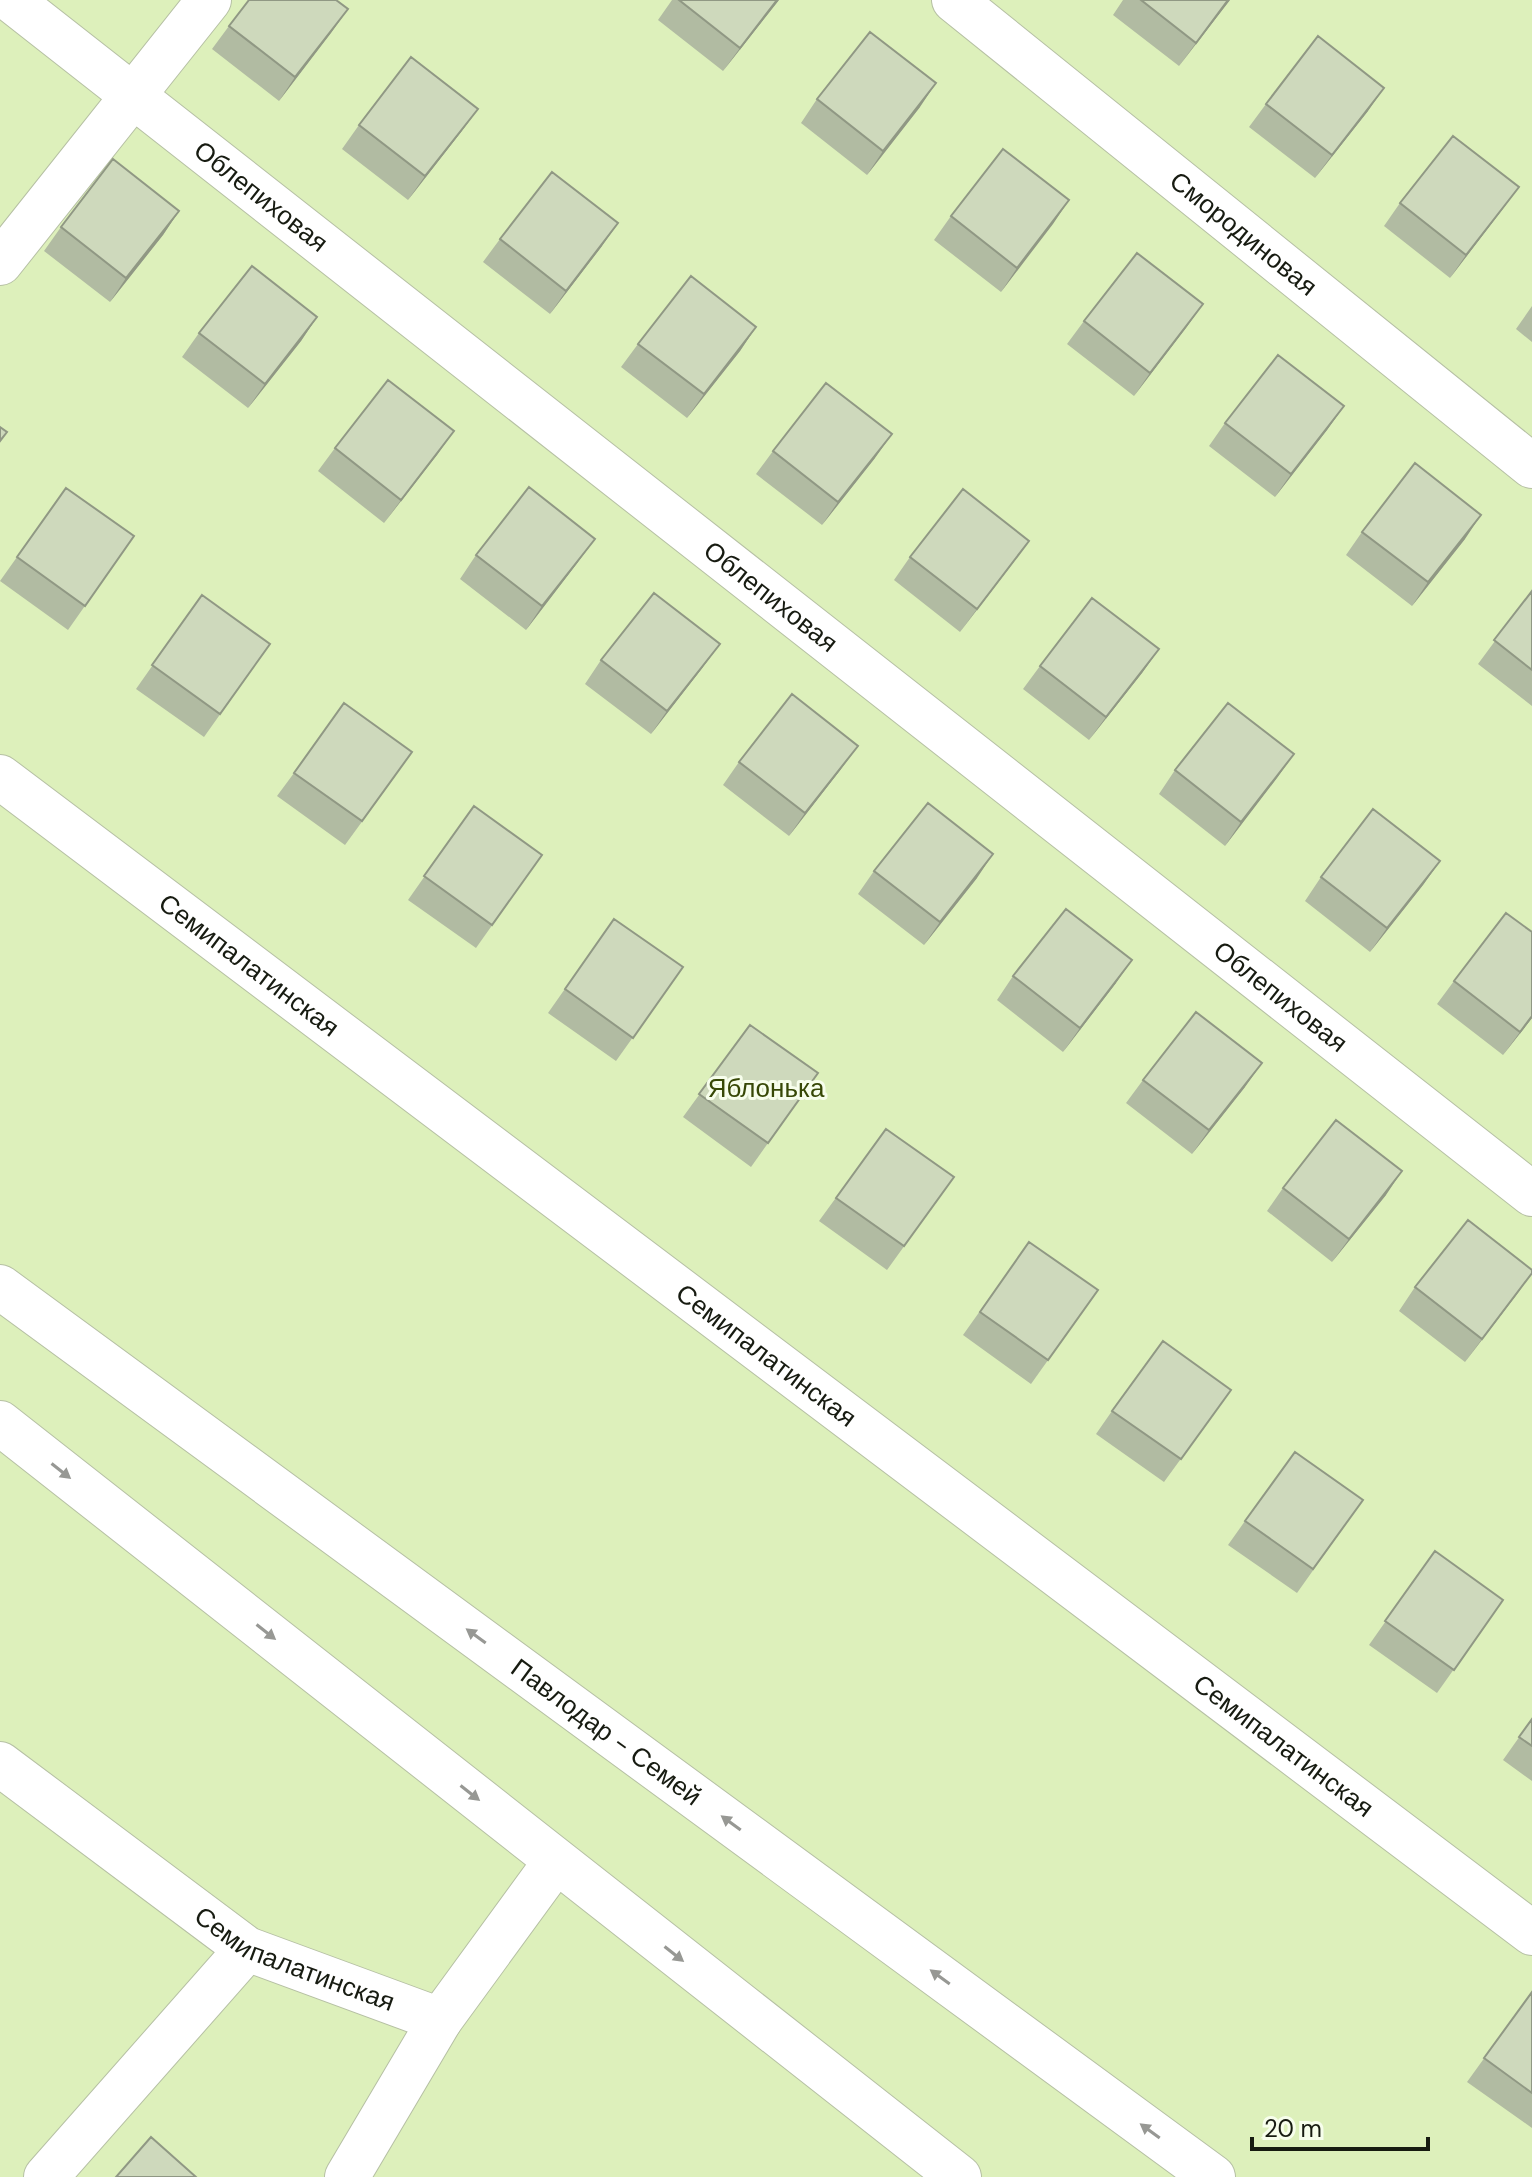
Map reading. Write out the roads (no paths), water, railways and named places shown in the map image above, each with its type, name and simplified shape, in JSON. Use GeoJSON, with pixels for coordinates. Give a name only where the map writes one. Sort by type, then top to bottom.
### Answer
{"type":"FeatureCollection","features":[{"type":"Feature","properties":{"kind":"main road","name":"Облепиховая"},"geometry":{"type":"LineString","coordinates":[[11,0],[1532,1194]]}},
{"type":"Feature","properties":{"kind":"main road"},"geometry":{"type":"LineString","coordinates":[[0,263],[209,0]]}},
{"type":"Feature","properties":{"kind":"main road","name":"Смородиновая"},"geometry":{"type":"LineString","coordinates":[[954,0],[1532,466]]}},
{"type":"Feature","properties":{"kind":"main road","name":"Семипалатинская"},"geometry":{"type":"LineString","coordinates":[[0,777],[1532,1933]]}},
{"type":"Feature","properties":{"kind":"main road","name":"Павлодар - Семей"},"geometry":{"type":"LineString","coordinates":[[0,1287],[1213,2177]]}},
{"type":"Feature","properties":{"kind":"main road"},"geometry":{"type":"LineString","coordinates":[[0,1423],[959,2177]]}},
{"type":"Feature","properties":{"kind":"main road","name":"Семипалатинская"},"geometry":{"type":"LineString","coordinates":[[0,1764],[247,1949],[440,2020]]}},
{"type":"Feature","properties":{"kind":"main road"},"geometry":{"type":"LineString","coordinates":[[347,2177],[440,2020],[556,1861]]}},
{"type":"Feature","properties":{"kind":"main road"},"geometry":{"type":"LineString","coordinates":[[46,2177],[247,1949]]}},
{"type":"Feature","properties":{"kind":"park label","name":"Яблонька"},"geometry":{"type":"Point","coordinates":[766,1088]}}]}
